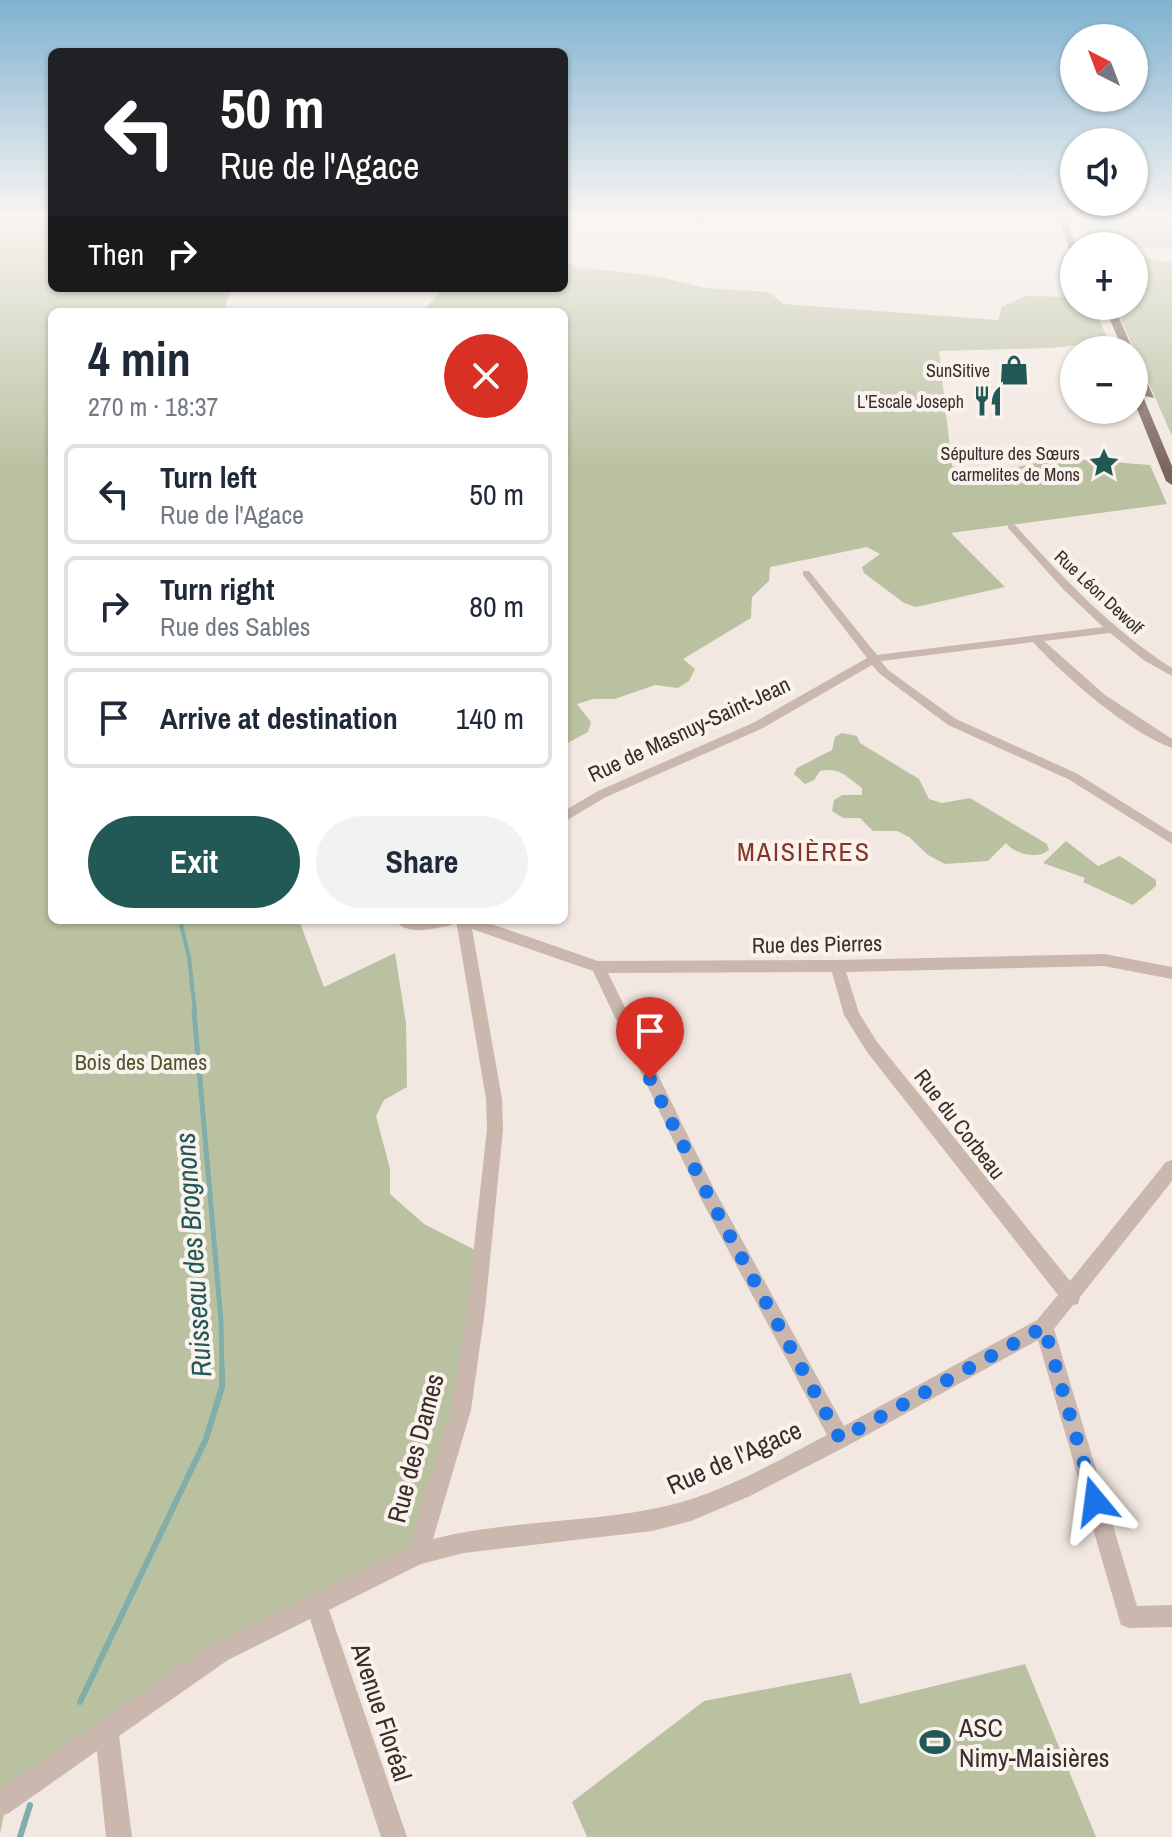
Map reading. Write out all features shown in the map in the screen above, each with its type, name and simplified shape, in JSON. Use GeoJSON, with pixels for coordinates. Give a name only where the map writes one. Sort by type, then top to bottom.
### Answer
{"type":"FeatureCollection","features":[{"type":"Feature","properties":{"kind":"main road"},"geometry":{"type":"LineString","coordinates":[[1148,395],[1172,448]]}},
{"type":"Feature","properties":{"kind":"main road"},"geometry":{"type":"LineString","coordinates":[[1148,422],[1172,481]]}},
{"type":"Feature","properties":{"kind":"street","name":"Rue Léon Dewolf"},"geometry":{"type":"LineString","coordinates":[[1011,526],[1113,629],[1144,656],[1172,673]]}},
{"type":"Feature","properties":{"kind":"street"},"geometry":{"type":"LineString","coordinates":[[806,573],[874,659],[897,683],[939,714],[1072,776],[1172,839]]}},
{"type":"Feature","properties":{"kind":"street","name":"Rue de Masnuy-Saint-Jean"},"geometry":{"type":"LineString","coordinates":[[568,815],[602,794],[745,732],[874,659],[1038,641],[1113,629]]}},
{"type":"Feature","properties":{"kind":"street"},"geometry":{"type":"LineString","coordinates":[[1038,641],[1066,670],[1120,714],[1172,744]]}},
{"type":"Feature","properties":{"kind":"street","name":"Rue des Dames"},"geometry":{"type":"LineString","coordinates":[[0,1804],[220,1652],[418,1554],[461,1410],[476,1310],[495,1129],[494,1099],[464,924]]}},
{"type":"Feature","properties":{"kind":"street","name":"Rue des Pierres"},"geometry":{"type":"LineString","coordinates":[[475,924],[598,967],[1104,960],[1172,973]]}},
{"type":"Feature","properties":{"kind":"street","name":"Rue du Corbeau"},"geometry":{"type":"LineString","coordinates":[[837,966],[852,1015],[872,1047],[1071,1297]]}},
{"type":"Feature","properties":{"kind":"street"},"geometry":{"type":"LineString","coordinates":[[598,967],[708,1195],[840,1439]]}},
{"type":"Feature","properties":{"kind":"street","name":"Rue de l'Agace"},"geometry":{"type":"LineString","coordinates":[[418,1554],[464,1542],[591,1529],[678,1514],[743,1489],[1044,1327],[1172,1168]]}},
{"type":"Feature","properties":{"kind":"street"},"geometry":{"type":"LineString","coordinates":[[1044,1327],[1129,1617],[1172,1616]]}},
{"type":"Feature","properties":{"kind":"street","name":"Avenue Floréal"},"geometry":{"type":"LineString","coordinates":[[316,1604],[394,1837]]}},
{"type":"Feature","properties":{"kind":"street"},"geometry":{"type":"LineString","coordinates":[[107,1731],[119,1837]]}},
{"type":"Feature","properties":{"kind":"green space","name":"Bois des Dames"},"geometry":{"type":"Polygon","coordinates":[[[0,301],[227,301],[225,308],[48,308],[48,924],[300,924],[324,987],[395,953],[406,1023],[407,1087],[384,1100],[376,1116],[390,1169],[390,1194],[424,1224],[483,1254],[476,1310],[418,1554],[270,1626],[7,1799],[0,1834],[0,301]]]}},
{"type":"Feature","properties":{"kind":"green space"},"geometry":{"type":"Polygon","coordinates":[[[432,301],[780,301],[784,304],[998,320],[1002,307],[1015,301],[1060,301],[1060,320],[1099,320],[1106,336],[1060,336],[1060,347],[1050,348],[939,351],[952,466],[991,471],[1067,460],[1150,465],[1167,504],[951,533],[1005,587],[916,607],[904,603],[864,573],[862,567],[880,554],[867,547],[770,567],[769,581],[752,597],[751,618],[683,659],[695,669],[689,681],[678,688],[655,685],[615,699],[593,699],[577,704],[591,722],[588,732],[568,743],[568,308],[426,308],[432,301]]]}},
{"type":"Feature","properties":{"kind":"green space"},"geometry":{"type":"Polygon","coordinates":[[[1148,301],[1172,301],[1172,436],[1148,381],[1148,336],[1128,336],[1121,320],[1148,320],[1148,301]]]}},
{"type":"Feature","properties":{"kind":"green space"},"geometry":{"type":"Polygon","coordinates":[[[842,733],[857,736],[860,743],[919,779],[929,799],[942,803],[970,798],[1047,844],[1049,850],[1038,855],[1026,854],[1006,843],[988,861],[945,864],[897,831],[873,831],[860,818],[843,818],[832,811],[834,800],[842,795],[862,795],[862,788],[833,770],[820,771],[814,780],[805,784],[794,774],[797,768],[832,750],[835,737],[842,733]]]}},
{"type":"Feature","properties":{"kind":"green space"},"geometry":{"type":"Polygon","coordinates":[[[1066,841],[1098,866],[1120,856],[1156,880],[1156,886],[1133,905],[1083,882],[1085,878],[1043,863],[1066,841]]]}},
{"type":"Feature","properties":{"kind":"green space"},"geometry":{"type":"Polygon","coordinates":[[[1025,1664],[1096,1837],[587,1837],[572,1802],[704,1701],[851,1673],[860,1704],[1025,1664]]]}},
{"type":"Feature","properties":{"kind":"waterway","name":"Ruisseau des Brognons"},"geometry":{"type":"LineString","coordinates":[[181,924],[189,957],[195,1013]]}},
{"type":"Feature","properties":{"kind":"waterway","name":"Ruisseau des Brognons"},"geometry":{"type":"LineString","coordinates":[[194,1011],[221,1321],[222,1373]]}},
{"type":"Feature","properties":{"kind":"waterway","name":"Ruisseau des Brognons"},"geometry":{"type":"LineString","coordinates":[[80,1702],[206,1439],[222,1387],[222,1373]]}},
{"type":"Feature","properties":{"kind":"waterway"},"geometry":{"type":"LineString","coordinates":[[20,1837],[30,1805]]}},
{"type":"Feature","properties":{"kind":"place","name":"SunSitive"},"geometry":{"type":"Point","coordinates":[1014,370]}},
{"type":"Feature","properties":{"kind":"place","name":"L'Escale Joseph"},"geometry":{"type":"Point","coordinates":[988,401]}},
{"type":"Feature","properties":{"kind":"place","name":"Sépulture des Sœurs carmelites de Mons"},"geometry":{"type":"Point","coordinates":[1104,463]}},
{"type":"Feature","properties":{"kind":"place","name":"ASC Nimy-Maisières"},"geometry":{"type":"Point","coordinates":[935,1742]}},
{"type":"Feature","properties":{"kind":"district","name":"MAISIÈRES"},"geometry":{"type":"Point","coordinates":[804,851]}},
{"type":"Feature","properties":{"kind":"route"},"geometry":{"type":"LineString","coordinates":[[650,1079],[712,1203],[840,1439],[1044,1327],[1095,1501]]}}]}
